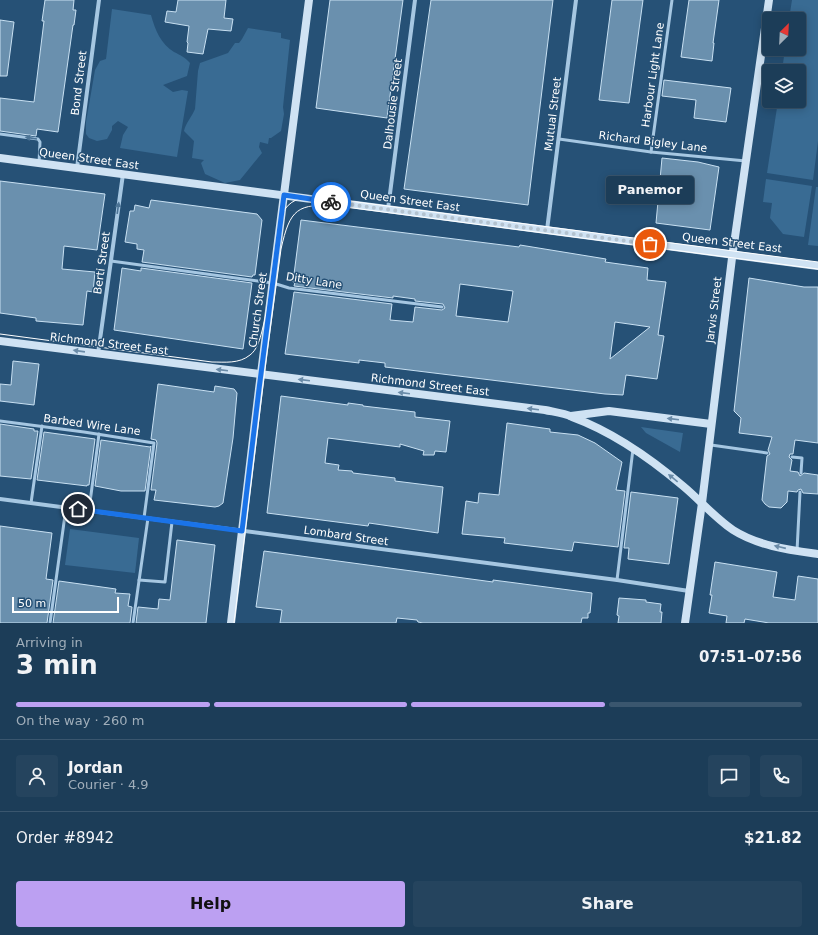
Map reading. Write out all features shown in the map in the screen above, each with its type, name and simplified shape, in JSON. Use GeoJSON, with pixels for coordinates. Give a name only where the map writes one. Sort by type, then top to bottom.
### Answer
{"type":"FeatureCollection","features":[{"type":"Feature","properties":{"kind":"main road","name":"Church Street"},"geometry":{"type":"LineString","coordinates":[[231,623],[309,0]]}},
{"type":"Feature","properties":{"kind":"main road","name":"Jarvis Street"},"geometry":{"type":"LineString","coordinates":[[685,623],[702,503],[732,255],[769,0]]}},
{"type":"Feature","properties":{"kind":"main road","name":"Queen Street East"},"geometry":{"type":"LineString","coordinates":[[0,158],[818,266]]}},
{"type":"Feature","properties":{"kind":"main road","name":"Richmond Street East"},"geometry":{"type":"LineString","coordinates":[[0,341],[538,409],[571,416],[609,433],[633,448],[673,478],[734,530],[758,542],[796,551],[818,554]]}},
{"type":"Feature","properties":{"kind":"main road"},"geometry":{"type":"LineString","coordinates":[[571,416],[609,411],[711,424]]}},
{"type":"Feature","properties":{"kind":"street","name":"Bond Street"},"geometry":{"type":"LineString","coordinates":[[77,168],[99,0]]}},
{"type":"Feature","properties":{"kind":"street","name":"Dalhousie Street"},"geometry":{"type":"LineString","coordinates":[[388,209],[415,0]]}},
{"type":"Feature","properties":{"kind":"street","name":"Mutual Street"},"geometry":{"type":"LineString","coordinates":[[547,230],[576,0]]}},
{"type":"Feature","properties":{"kind":"street","name":"Berti Street"},"geometry":{"type":"LineString","coordinates":[[98,354],[123,174]]}},
{"type":"Feature","properties":{"kind":"street","name":"Lombard Street"},"geometry":{"type":"LineString","coordinates":[[0,499],[617,580],[689,591]]}},
{"type":"Feature","properties":{"kind":"lane","name":"Harbour Light Lane"},"geometry":{"type":"LineString","coordinates":[[651,152],[672,0]]}},
{"type":"Feature","properties":{"kind":"lane"},"geometry":{"type":"LineString","coordinates":[[0,134],[38,139],[41,146],[39,163]]}},
{"type":"Feature","properties":{"kind":"lane","name":"Richard Bigley Lane"},"geometry":{"type":"LineString","coordinates":[[559,139],[651,152],[746,161]]}},
{"type":"Feature","properties":{"kind":"lane","name":"Ditty Lane"},"geometry":{"type":"LineString","coordinates":[[111,261],[274,283],[289,288],[442,307]]}},
{"type":"Feature","properties":{"kind":"lane","name":"Barbed Wire Lane"},"geometry":{"type":"LineString","coordinates":[[0,421],[154,443],[146,518]]}},
{"type":"Feature","properties":{"kind":"lane"},"geometry":{"type":"LineString","coordinates":[[31,503],[42,426]]}},
{"type":"Feature","properties":{"kind":"lane"},"geometry":{"type":"LineString","coordinates":[[89,510],[99,434]]}},
{"type":"Feature","properties":{"kind":"lane"},"geometry":{"type":"LineString","coordinates":[[709,444],[768,453]]}},
{"type":"Feature","properties":{"kind":"lane"},"geometry":{"type":"LineString","coordinates":[[617,580],[633,448]]}},
{"type":"Feature","properties":{"kind":"lane"},"geometry":{"type":"LineString","coordinates":[[792,457],[802,458],[801,473]]}},
{"type":"Feature","properties":{"kind":"lane"},"geometry":{"type":"LineString","coordinates":[[796,551],[800,492]]}},
{"type":"Feature","properties":{"kind":"lane"},"geometry":{"type":"LineString","coordinates":[[50,623],[66,508]]}},
{"type":"Feature","properties":{"kind":"lane"},"geometry":{"type":"LineString","coordinates":[[134,623],[146,518]]}},
{"type":"Feature","properties":{"kind":"lane"},"geometry":{"type":"LineString","coordinates":[[139,580],[165,582],[172,522]]}},
{"type":"Feature","properties":{"kind":"shaded area"},"geometry":{"type":"Polygon","coordinates":[[[792,0],[818,0],[818,141],[813,180],[767,173],[777,108],[806,108],[806,64],[783,64],[784,56],[806,56],[806,12],[790,12],[792,0]]]}},
{"type":"Feature","properties":{"kind":"shaded area"},"geometry":{"type":"Polygon","coordinates":[[[112,9],[151,15],[154,26],[165,45],[190,63],[187,76],[163,85],[173,92],[182,90],[188,91],[177,157],[120,148],[123,135],[128,127],[118,121],[112,126],[112,130],[107,139],[97,141],[89,138],[86,134],[86,122],[95,70],[100,61],[106,59],[112,9]]]}},
{"type":"Feature","properties":{"kind":"shaded area"},"geometry":{"type":"Polygon","coordinates":[[[248,28],[281,33],[281,38],[290,40],[283,107],[284,114],[281,131],[269,138],[268,144],[260,142],[259,147],[262,153],[240,180],[225,183],[205,174],[201,163],[204,160],[192,158],[194,141],[184,131],[195,109],[200,63],[228,53],[235,43],[239,43],[248,28]]]}},
{"type":"Feature","properties":{"kind":"shaded area"},"geometry":{"type":"Polygon","coordinates":[[[766,179],[812,186],[804,237],[783,234],[770,218],[772,203],[763,202],[766,179]]]}},
{"type":"Feature","properties":{"kind":"shaded area"},"geometry":{"type":"Polygon","coordinates":[[[816,187],[818,187],[818,246],[808,245],[816,187]]]}},
{"type":"Feature","properties":{"kind":"shaded area"},"geometry":{"type":"Polygon","coordinates":[[[641,427],[683,433],[680,452],[646,433],[641,427]]]}},
{"type":"Feature","properties":{"kind":"shaded area"},"geometry":{"type":"Polygon","coordinates":[[[70,529],[139,538],[135,573],[65,565],[70,529]]]}},
{"type":"Feature","properties":{"kind":"building"},"geometry":{"type":"Polygon","coordinates":[[[45,0],[74,0],[73,10],[76,10],[58,132],[37,129],[36,136],[0,131],[0,98],[34,102],[44,21],[42,21],[45,0]]]}},
{"type":"Feature","properties":{"kind":"building"},"geometry":{"type":"Polygon","coordinates":[[[178,0],[226,0],[224,18],[233,19],[231,31],[208,29],[203,54],[187,52],[189,26],[165,22],[167,11],[176,12],[178,0]]]}},
{"type":"Feature","properties":{"kind":"building"},"geometry":{"type":"Polygon","coordinates":[[[330,0],[403,0],[387,118],[316,108],[330,0]]]}},
{"type":"Feature","properties":{"kind":"building"},"geometry":{"type":"Polygon","coordinates":[[[431,0],[553,0],[528,205],[404,189],[431,0]]]}},
{"type":"Feature","properties":{"kind":"building"},"geometry":{"type":"Polygon","coordinates":[[[612,0],[643,0],[629,103],[599,100],[612,0]]]}},
{"type":"Feature","properties":{"kind":"building"},"geometry":{"type":"Polygon","coordinates":[[[689,0],[719,0],[712,61],[681,57],[689,0]]]}},
{"type":"Feature","properties":{"kind":"building"},"geometry":{"type":"Polygon","coordinates":[[[0,20],[14,22],[7,76],[0,76],[0,20]]]}},
{"type":"Feature","properties":{"kind":"building"},"geometry":{"type":"Polygon","coordinates":[[[664,80],[731,88],[726,122],[694,118],[696,100],[662,96],[664,80]]]}},
{"type":"Feature","properties":{"kind":"building"},"geometry":{"type":"Polygon","coordinates":[[[662,158],[698,162],[719,167],[710,230],[656,223],[662,158]]]}},
{"type":"Feature","properties":{"kind":"building"},"geometry":{"type":"Polygon","coordinates":[[[0,181],[105,194],[97,250],[64,246],[62,269],[95,272],[93,292],[87,291],[83,325],[36,321],[36,318],[0,313],[0,181]]]}},
{"type":"Feature","properties":{"kind":"building"},"geometry":{"type":"Polygon","coordinates":[[[151,200],[257,214],[262,220],[255,275],[252,277],[142,262],[144,250],[137,249],[137,244],[125,242],[130,211],[134,211],[135,205],[149,208],[151,200]]]}},
{"type":"Feature","properties":{"kind":"building"},"geometry":{"type":"Polygon","coordinates":[[[301,220],[519,247],[520,245],[606,259],[605,262],[648,268],[647,280],[666,282],[658,335],[664,336],[657,379],[626,375],[623,395],[605,394],[385,367],[385,363],[359,360],[359,363],[285,354],[294,292],[392,304],[390,320],[413,322],[415,307],[442,310],[445,308],[443,304],[415,301],[415,299],[393,296],[393,298],[294,286],[295,282],[293,282],[301,220]],[[460,284],[456,316],[508,322],[513,291],[460,284]],[[615,322],[610,359],[650,327],[615,322]]]}},
{"type":"Feature","properties":{"kind":"building"},"geometry":{"type":"Polygon","coordinates":[[[122,268],[141,271],[141,268],[252,283],[243,349],[114,330],[122,268]]]}},
{"type":"Feature","properties":{"kind":"building"},"geometry":{"type":"Polygon","coordinates":[[[749,278],[804,287],[818,287],[818,443],[795,440],[793,454],[790,454],[789,457],[792,460],[790,471],[798,472],[800,476],[804,473],[818,475],[818,494],[803,493],[801,489],[797,492],[788,491],[787,502],[781,508],[769,507],[762,500],[767,456],[770,454],[768,450],[772,437],[739,433],[741,418],[734,411],[749,278]]]}},
{"type":"Feature","properties":{"kind":"building"},"geometry":{"type":"Polygon","coordinates":[[[13,361],[39,364],[34,405],[0,401],[0,384],[11,385],[13,361]]]}},
{"type":"Feature","properties":{"kind":"building"},"geometry":{"type":"Polygon","coordinates":[[[158,384],[214,392],[215,386],[234,389],[237,393],[233,438],[223,503],[219,506],[215,507],[154,500],[156,490],[151,490],[157,443],[156,440],[151,439],[158,384]]]}},
{"type":"Feature","properties":{"kind":"building"},"geometry":{"type":"Polygon","coordinates":[[[281,396],[415,412],[415,417],[450,421],[446,452],[435,451],[434,455],[423,455],[424,451],[400,444],[400,447],[328,438],[325,463],[339,465],[338,470],[395,478],[395,481],[443,487],[438,533],[369,523],[368,526],[267,513],[281,396]]]}},
{"type":"Feature","properties":{"kind":"building"},"geometry":{"type":"Polygon","coordinates":[[[507,423],[550,429],[550,432],[578,435],[595,443],[622,462],[616,490],[625,491],[618,547],[574,542],[572,551],[504,543],[505,538],[462,534],[466,501],[478,503],[479,493],[499,495],[507,423]]]}},
{"type":"Feature","properties":{"kind":"building"},"geometry":{"type":"Polygon","coordinates":[[[0,424],[34,429],[34,431],[38,431],[31,479],[0,476],[0,424]]]}},
{"type":"Feature","properties":{"kind":"building"},"geometry":{"type":"Polygon","coordinates":[[[44,432],[95,439],[89,485],[37,480],[44,432]]]}},
{"type":"Feature","properties":{"kind":"building"},"geometry":{"type":"Polygon","coordinates":[[[101,440],[151,446],[145,491],[121,491],[95,486],[101,440]]]}},
{"type":"Feature","properties":{"kind":"building"},"geometry":{"type":"Polygon","coordinates":[[[631,492],[678,498],[669,564],[628,559],[629,548],[624,548],[631,492]]]}},
{"type":"Feature","properties":{"kind":"building"},"geometry":{"type":"Polygon","coordinates":[[[0,526],[52,533],[46,579],[53,580],[47,623],[0,623],[0,526]]]}},
{"type":"Feature","properties":{"kind":"building"},"geometry":{"type":"Polygon","coordinates":[[[177,540],[215,545],[206,623],[136,623],[138,607],[158,609],[159,599],[170,600],[177,540]]]}},
{"type":"Feature","properties":{"kind":"building"},"geometry":{"type":"Polygon","coordinates":[[[264,551],[493,582],[493,580],[592,593],[590,613],[588,613],[588,618],[582,618],[581,623],[423,623],[418,622],[417,620],[397,618],[396,623],[280,623],[282,610],[256,607],[264,551]]]}},
{"type":"Feature","properties":{"kind":"building"},"geometry":{"type":"Polygon","coordinates":[[[715,562],[777,572],[773,597],[795,600],[798,576],[818,579],[818,623],[769,623],[745,619],[744,623],[726,623],[727,616],[709,613],[715,562]]]}},
{"type":"Feature","properties":{"kind":"building"},"geometry":{"type":"Polygon","coordinates":[[[59,581],[116,589],[115,593],[130,594],[128,606],[132,607],[130,623],[53,623],[59,581]]]}},
{"type":"Feature","properties":{"kind":"building"},"geometry":{"type":"Polygon","coordinates":[[[619,598],[646,600],[646,602],[661,604],[661,623],[618,623],[619,616],[617,615],[619,598]]]}},
{"type":"Feature","properties":{"kind":"tram line"},"geometry":{"type":"LineString","coordinates":[[0,334],[212,362],[232,362],[246,358],[255,350],[261,334],[268,301],[280,218],[285,209],[292,202],[300,198],[309,197],[818,262]]}},
{"type":"Feature","properties":{"kind":"tram line"},"geometry":{"type":"LineString","coordinates":[[234,623],[281,249],[288,225],[292,217],[298,211],[313,206],[338,206],[818,269]]}},
{"type":"Feature","properties":{"kind":"way so far"},"geometry":{"type":"LineString","coordinates":[[331,202],[650,244]]}},
{"type":"Feature","properties":{"kind":"place","name":"Panemor"},"geometry":{"type":"Point","coordinates":[650,244]}},
{"type":"Feature","properties":{"kind":"route"},"geometry":{"type":"LineString","coordinates":[[78,509],[242,531],[284,195],[331,202]]}}]}
